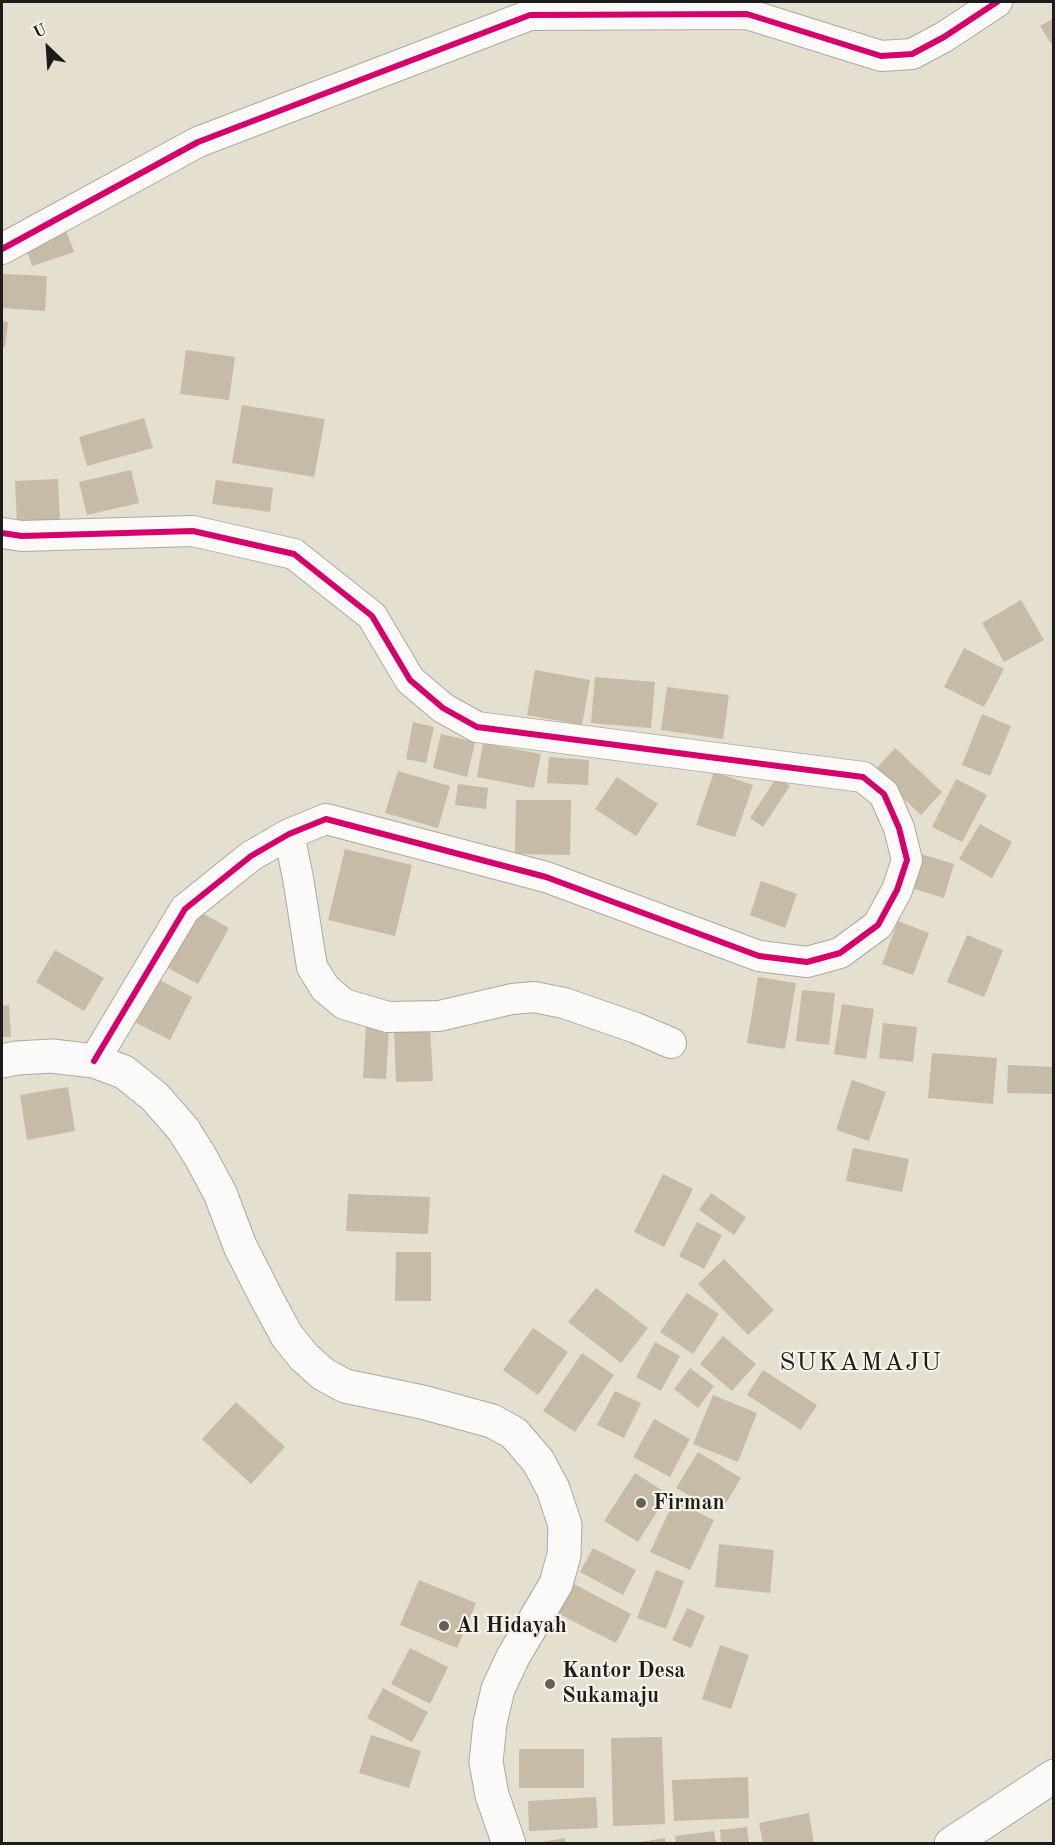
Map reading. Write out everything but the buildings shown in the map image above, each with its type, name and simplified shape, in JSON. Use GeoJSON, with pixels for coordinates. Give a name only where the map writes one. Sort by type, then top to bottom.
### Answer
{"type":"FeatureCollection","features":[{"type":"Feature","properties":{"kind":"main road"},"geometry":{"type":"LineString","coordinates":[[2,1062],[17,1058],[52,1056],[94,1060],[124,1072],[156,1096],[183,1129],[220,1192],[240,1246],[267,1299],[287,1336],[304,1357],[323,1374],[345,1386],[422,1402],[492,1421],[514,1433],[538,1461],[553,1489],[565,1525],[564,1556],[556,1584],[513,1657],[498,1689],[490,1723],[486,1762],[492,1795],[508,1844]]}},
{"type":"Feature","properties":{"kind":"main road"},"geometry":{"type":"LineString","coordinates":[[951,1844],[1053,1776]]}},
{"type":"Feature","properties":{"kind":"street"},"geometry":{"type":"LineString","coordinates":[[2,249],[198,142],[530,15],[747,14],[881,56],[912,54],[944,37],[997,2]]}},
{"type":"Feature","properties":{"kind":"street"},"geometry":{"type":"LineString","coordinates":[[2,533],[22,536],[193,531],[294,554],[372,616],[410,680],[443,708],[477,727],[863,777],[885,794],[899,828],[907,860],[897,890],[878,925],[840,953],[807,962],[759,956],[546,877],[326,819],[289,834],[251,856],[185,909],[94,1060]]}},
{"type":"Feature","properties":{"kind":"street"},"geometry":{"type":"LineString","coordinates":[[289,834],[312,967],[325,988],[344,1004],[388,1017],[439,1016],[512,999],[534,997],[564,1003],[671,1042]]}},
{"type":"Feature","properties":{"kind":"cycle path"},"geometry":{"type":"LineString","coordinates":[[2,249],[198,142],[530,15],[747,14],[881,56],[912,54],[944,37],[997,2]]}},
{"type":"Feature","properties":{"kind":"cycle path"},"geometry":{"type":"LineString","coordinates":[[2,533],[22,536],[193,531],[294,554],[372,616],[410,680],[443,708],[477,727],[863,777],[884,794],[899,828],[907,860],[897,890],[878,925],[840,953],[807,962],[759,956],[546,877],[326,819],[289,834],[251,856],[185,909],[94,1061]]}},
{"type":"Feature","properties":{"kind":"place","name":"Firman"},"geometry":{"type":"Point","coordinates":[641,1503]}},
{"type":"Feature","properties":{"kind":"place","name":"Al Hidayah"},"geometry":{"type":"Point","coordinates":[444,1626]}},
{"type":"Feature","properties":{"kind":"place","name":"Kantor Desa Sukamaju"},"geometry":{"type":"Point","coordinates":[550,1684]}},
{"type":"Feature","properties":{"kind":"district","name":"SUKAMAJU"},"geometry":{"type":"Point","coordinates":[861,1363]}}]}
